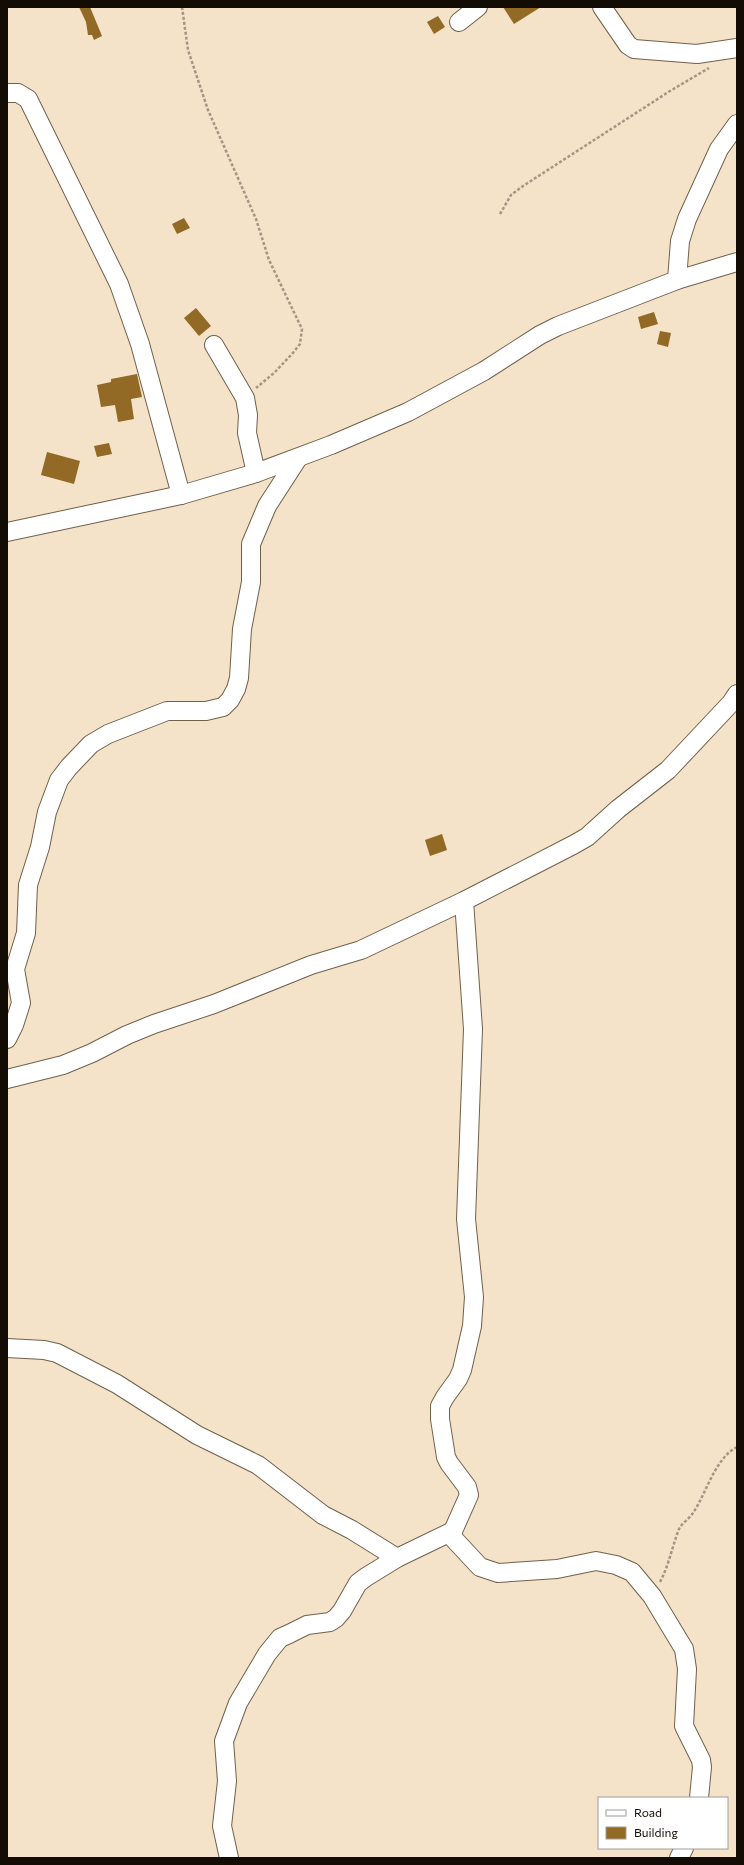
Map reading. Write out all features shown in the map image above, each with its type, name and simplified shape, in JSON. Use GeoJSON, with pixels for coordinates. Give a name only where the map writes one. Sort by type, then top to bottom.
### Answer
{"type":"FeatureCollection","features":[{"type":"Feature","properties":{"kind":"street"},"geometry":{"type":"LineString","coordinates":[[459,22],[478,7]]}},
{"type":"Feature","properties":{"kind":"street"},"geometry":{"type":"LineString","coordinates":[[602,7],[628,45],[634,49],[646,52],[697,54],[737,48]]}},
{"type":"Feature","properties":{"kind":"street"},"geometry":{"type":"LineString","coordinates":[[7,93],[18,93],[28,99],[119,284],[140,344],[182,495]]}},
{"type":"Feature","properties":{"kind":"street"},"geometry":{"type":"LineString","coordinates":[[677,280],[680,241],[687,219],[719,149],[737,124]]}},
{"type":"Feature","properties":{"kind":"street"},"geometry":{"type":"LineString","coordinates":[[7,532],[182,495],[256,473],[298,458],[408,412],[484,371],[540,335],[558,326],[677,280],[737,262]]}},
{"type":"Feature","properties":{"kind":"street"},"geometry":{"type":"LineString","coordinates":[[214,345],[245,398],[248,415],[248,433],[256,473]]}},
{"type":"Feature","properties":{"kind":"street"},"geometry":{"type":"LineString","coordinates":[[7,1039],[14,1025],[21,1003],[15,969],[26,933],[28,885],[40,847],[47,812],[59,780],[91,744],[108,734],[167,711],[206,711],[223,707],[230,700],[236,689],[239,678],[242,629],[251,582],[251,544],[267,506],[298,458]]}},
{"type":"Feature","properties":{"kind":"street"},"geometry":{"type":"LineString","coordinates":[[7,1079],[63,1065],[154,1024],[214,1004],[311,966],[361,950],[464,901],[586,837],[618,809],[668,770],[721,714],[737,694]]}},
{"type":"Feature","properties":{"kind":"street"},"geometry":{"type":"LineString","coordinates":[[464,901],[473,1029],[466,1218],[474,1297],[472,1326],[462,1370],[458,1379],[444,1397],[440,1406],[440,1419],[446,1457],[467,1487],[469,1495],[453,1531],[453,1538],[455,1542],[480,1567],[488,1571],[498,1573],[534,1572],[592,1561],[606,1562],[630,1571],[652,1596],[682,1643],[686,1656],[684,1726],[702,1763],[698,1797]]}},
{"type":"Feature","properties":{"kind":"street"},"geometry":{"type":"LineString","coordinates":[[7,1348],[44,1350],[57,1353],[117,1384],[197,1435],[258,1465],[323,1515],[352,1530],[397,1558]]}},
{"type":"Feature","properties":{"kind":"street"},"geometry":{"type":"LineString","coordinates":[[229,1858],[222,1826],[227,1781],[224,1742],[241,1697],[267,1654],[280,1638],[306,1625],[330,1622],[336,1618],[342,1611],[358,1583],[397,1558],[453,1531]]}},
{"type":"Feature","properties":{"kind":"street"},"geometry":{"type":"LineString","coordinates":[[679,1858],[684,1849]]}},
{"type":"Feature","properties":{"kind":"path"},"geometry":{"type":"LineString","coordinates":[[182,7],[188,50],[208,110],[256,219],[269,260],[302,329],[300,344],[292,354],[274,373],[245,398]]}},
{"type":"Feature","properties":{"kind":"path"},"geometry":{"type":"LineString","coordinates":[[500,214],[511,195],[523,186],[670,91],[715,64]]}},
{"type":"Feature","properties":{"kind":"path"},"geometry":{"type":"LineString","coordinates":[[652,1596],[663,1576],[680,1527],[693,1514],[702,1494],[728,1453],[737,1447]]}},
{"type":"Feature","properties":{"kind":"building"},"geometry":{"type":"Polygon","coordinates":[[[79,7],[90,7],[102,36],[94,40],[92,35],[88,35],[86,22],[79,7]]]}},
{"type":"Feature","properties":{"kind":"building"},"geometry":{"type":"Polygon","coordinates":[[[503,7],[541,7],[514,24],[503,7]]]}},
{"type":"Feature","properties":{"kind":"building"},"geometry":{"type":"Polygon","coordinates":[[[438,16],[445,27],[434,34],[427,22],[438,16]]]}},
{"type":"Feature","properties":{"kind":"building"},"geometry":{"type":"Polygon","coordinates":[[[184,218],[190,228],[177,234],[172,224],[184,218]]]}},
{"type":"Feature","properties":{"kind":"building"},"geometry":{"type":"Polygon","coordinates":[[[196,308],[211,326],[199,336],[184,318],[196,308]]]}},
{"type":"Feature","properties":{"kind":"building"},"geometry":{"type":"Polygon","coordinates":[[[654,312],[658,324],[641,329],[638,317],[654,312]]]}},
{"type":"Feature","properties":{"kind":"building"},"geometry":{"type":"Polygon","coordinates":[[[660,331],[671,333],[668,347],[657,344],[660,331]]]}},
{"type":"Feature","properties":{"kind":"building"},"geometry":{"type":"Polygon","coordinates":[[[137,374],[142,397],[131,399],[134,419],[118,422],[115,405],[101,407],[97,385],[111,382],[111,379],[137,374]]]}},
{"type":"Feature","properties":{"kind":"building"},"geometry":{"type":"Polygon","coordinates":[[[109,443],[112,454],[97,457],[94,446],[109,443]]]}},
{"type":"Feature","properties":{"kind":"building"},"geometry":{"type":"Polygon","coordinates":[[[47,452],[80,461],[74,484],[41,475],[47,452]]]}},
{"type":"Feature","properties":{"kind":"building"},"geometry":{"type":"Polygon","coordinates":[[[442,834],[447,850],[430,856],[425,840],[442,834]]]}}]}
